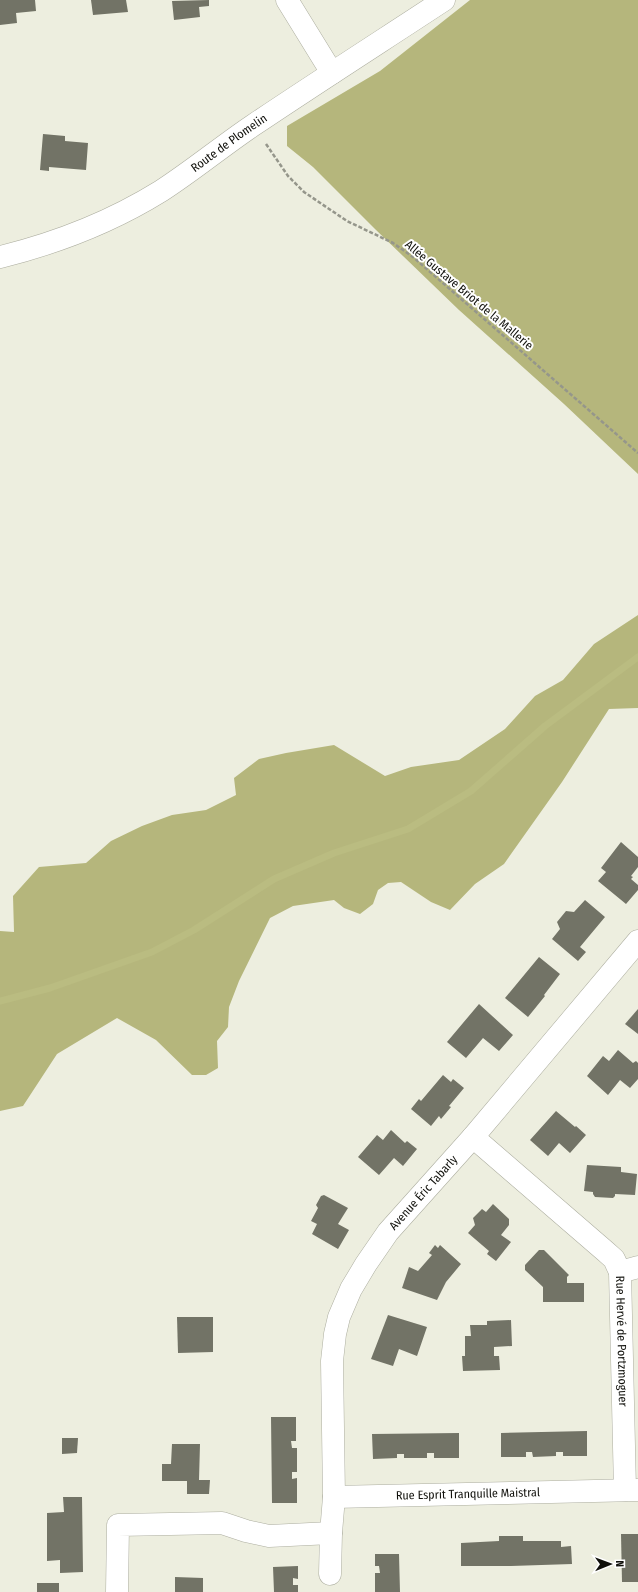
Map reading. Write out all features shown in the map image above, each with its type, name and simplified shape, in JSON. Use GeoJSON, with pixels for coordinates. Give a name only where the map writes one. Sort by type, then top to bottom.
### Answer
{"type":"FeatureCollection","features":[{"type":"Feature","properties":{"kind":"street"},"geometry":{"type":"LineString","coordinates":[[287,0],[332,73]]}},
{"type":"Feature","properties":{"kind":"street","name":"Route de Plomelin"},"geometry":{"type":"LineString","coordinates":[[0,257],[51,243],[88,229],[112,218],[161,190],[251,127],[444,0]]}},
{"type":"Feature","properties":{"kind":"street","name":"Avenue Éric Tabarly"},"geometry":{"type":"LineString","coordinates":[[334,1497],[332,1361],[335,1334],[339,1318],[359,1275],[388,1232],[473,1137],[638,941]]}},
{"type":"Feature","properties":{"kind":"street","name":"Rue Hervé de Portzmoguer"},"geometry":{"type":"LineString","coordinates":[[473,1137],[614,1259],[629,1269],[632,1490]]}},
{"type":"Feature","properties":{"kind":"street","name":"Rue Esprit Tranquille Maistral"},"geometry":{"type":"LineString","coordinates":[[334,1497],[632,1490]]}},
{"type":"Feature","properties":{"kind":"street"},"geometry":{"type":"LineString","coordinates":[[330,1574],[334,1497]]}},
{"type":"Feature","properties":{"kind":"street"},"geometry":{"type":"LineString","coordinates":[[117,1592],[118,1525],[222,1523],[246,1531],[269,1536],[331,1533]]}},
{"type":"Feature","properties":{"kind":"path","name":"Allée Gustave Briot de la Mallerie"},"geometry":{"type":"LineString","coordinates":[[251,127],[266,143],[288,176],[304,192],[347,221],[393,243],[413,257],[638,453]]}},
{"type":"Feature","properties":{"kind":"green space"},"geometry":{"type":"Polygon","coordinates":[[[470,0],[638,0],[638,474],[564,404],[459,310],[313,167],[287,146],[287,126],[380,71],[470,0]]]}},
{"type":"Feature","properties":{"kind":"green space"},"geometry":{"type":"Polygon","coordinates":[[[638,615],[638,708],[609,709],[562,782],[504,864],[475,884],[450,910],[431,902],[401,882],[388,883],[378,890],[373,904],[360,914],[344,908],[334,900],[293,906],[270,918],[239,981],[229,1007],[228,1027],[217,1041],[218,1068],[206,1075],[192,1075],[156,1040],[117,1018],[57,1054],[23,1106],[0,1111],[0,931],[14,932],[13,896],[39,867],[86,863],[111,841],[142,826],[172,815],[206,810],[236,795],[234,778],[259,759],[334,745],[385,776],[411,767],[459,760],[505,729],[535,696],[563,680],[594,644],[638,615]]]}},
{"type":"Feature","properties":{"kind":"building"},"geometry":{"type":"Polygon","coordinates":[[[0,0],[35,0],[36,11],[16,13],[17,23],[0,25],[0,0]]]}},
{"type":"Feature","properties":{"kind":"building"},"geometry":{"type":"Polygon","coordinates":[[[91,0],[126,0],[128,12],[93,15],[91,0]]]}},
{"type":"Feature","properties":{"kind":"building"},"geometry":{"type":"Polygon","coordinates":[[[209,0],[209,6],[199,7],[200,17],[174,20],[172,1],[209,0]]]}},
{"type":"Feature","properties":{"kind":"building"},"geometry":{"type":"Polygon","coordinates":[[[43,134],[65,136],[65,141],[88,143],[86,170],[49,167],[49,171],[40,170],[43,134]]]}},
{"type":"Feature","properties":{"kind":"building"},"geometry":{"type":"Polygon","coordinates":[[[621,842],[638,857],[638,867],[631,876],[633,877],[631,879],[638,885],[638,890],[626,904],[598,881],[606,872],[601,868],[621,842]]]}},
{"type":"Feature","properties":{"kind":"building"},"geometry":{"type":"Polygon","coordinates":[[[585,900],[605,917],[580,947],[586,952],[578,961],[552,939],[560,929],[557,922],[566,911],[574,912],[585,900]]]}},
{"type":"Feature","properties":{"kind":"building"},"geometry":{"type":"Polygon","coordinates":[[[539,957],[560,974],[528,1017],[505,998],[539,957]]]}},
{"type":"Feature","properties":{"kind":"building"},"geometry":{"type":"Polygon","coordinates":[[[479,1004],[513,1035],[499,1051],[483,1038],[466,1058],[447,1042],[479,1004]]]}},
{"type":"Feature","properties":{"kind":"building"},"geometry":{"type":"Polygon","coordinates":[[[638,1009],[638,1034],[625,1024],[638,1009]]]}},
{"type":"Feature","properties":{"kind":"building"},"geometry":{"type":"Polygon","coordinates":[[[618,1050],[633,1063],[636,1061],[638,1063],[638,1079],[630,1088],[620,1080],[608,1095],[587,1076],[603,1056],[609,1061],[618,1050]]]}},
{"type":"Feature","properties":{"kind":"building"},"geometry":{"type":"Polygon","coordinates":[[[443,1075],[451,1082],[453,1079],[464,1088],[449,1106],[451,1107],[441,1119],[439,1116],[431,1126],[411,1109],[419,1099],[421,1101],[443,1075]]]}},
{"type":"Feature","properties":{"kind":"building"},"geometry":{"type":"Polygon","coordinates":[[[556,1111],[586,1135],[570,1153],[559,1143],[548,1156],[530,1140],[556,1111]]]}},
{"type":"Feature","properties":{"kind":"building"},"geometry":{"type":"Polygon","coordinates":[[[391,1130],[405,1143],[407,1141],[417,1149],[403,1166],[394,1158],[379,1175],[358,1157],[377,1135],[383,1140],[391,1130]]]}},
{"type":"Feature","properties":{"kind":"building"},"geometry":{"type":"Polygon","coordinates":[[[587,1165],[621,1167],[621,1172],[637,1174],[635,1195],[615,1194],[613,1198],[595,1197],[593,1192],[584,1191],[587,1165]]]}},
{"type":"Feature","properties":{"kind":"building"},"geometry":{"type":"Polygon","coordinates":[[[324,1195],[348,1208],[338,1224],[349,1230],[338,1249],[312,1234],[317,1224],[311,1221],[318,1208],[316,1205],[321,1196],[324,1195]]]}},
{"type":"Feature","properties":{"kind":"building"},"geometry":{"type":"Polygon","coordinates":[[[493,1204],[509,1219],[509,1225],[501,1235],[511,1242],[496,1261],[487,1254],[489,1251],[468,1233],[475,1225],[473,1218],[482,1209],[486,1212],[493,1204]]]}},
{"type":"Feature","properties":{"kind":"building"},"geometry":{"type":"Polygon","coordinates":[[[435,1245],[438,1248],[440,1245],[461,1264],[446,1282],[437,1300],[402,1288],[409,1267],[418,1271],[432,1255],[429,1253],[435,1245]]]}},
{"type":"Feature","properties":{"kind":"building"},"geometry":{"type":"Polygon","coordinates":[[[539,1250],[544,1250],[569,1275],[567,1277],[567,1283],[584,1283],[584,1302],[543,1302],[543,1287],[525,1270],[525,1265],[539,1250]]]}},
{"type":"Feature","properties":{"kind":"building"},"geometry":{"type":"Polygon","coordinates":[[[388,1315],[427,1327],[417,1356],[399,1349],[393,1366],[371,1359],[388,1315]]]}},
{"type":"Feature","properties":{"kind":"building"},"geometry":{"type":"Polygon","coordinates":[[[177,1317],[213,1317],[213,1352],[178,1353],[177,1317]]]}},
{"type":"Feature","properties":{"kind":"building"},"geometry":{"type":"Polygon","coordinates":[[[511,1320],[512,1346],[494,1347],[494,1356],[499,1356],[500,1370],[463,1371],[462,1356],[465,1356],[465,1336],[471,1336],[470,1325],[487,1325],[487,1321],[511,1320]]]}},
{"type":"Feature","properties":{"kind":"building"},"geometry":{"type":"Polygon","coordinates":[[[271,1417],[296,1417],[296,1441],[291,1441],[292,1448],[297,1448],[297,1472],[292,1472],[292,1479],[297,1478],[297,1503],[272,1503],[271,1417]]]}},
{"type":"Feature","properties":{"kind":"building"},"geometry":{"type":"Polygon","coordinates":[[[587,1431],[587,1456],[563,1456],[563,1452],[556,1452],[556,1456],[533,1457],[532,1452],[526,1452],[526,1457],[501,1457],[501,1433],[587,1431]]]}},
{"type":"Feature","properties":{"kind":"building"},"geometry":{"type":"Polygon","coordinates":[[[459,1433],[459,1458],[434,1458],[434,1453],[427,1453],[427,1458],[404,1458],[404,1454],[397,1454],[397,1458],[373,1459],[372,1434],[459,1433]]]}},
{"type":"Feature","properties":{"kind":"building"},"geometry":{"type":"Polygon","coordinates":[[[62,1438],[78,1438],[77,1453],[62,1454],[62,1438]]]}},
{"type":"Feature","properties":{"kind":"building"},"geometry":{"type":"Polygon","coordinates":[[[172,1444],[200,1444],[199,1480],[210,1480],[209,1494],[187,1494],[187,1481],[162,1481],[162,1464],[171,1464],[172,1444]]]}},
{"type":"Feature","properties":{"kind":"building"},"geometry":{"type":"Polygon","coordinates":[[[63,1497],[82,1497],[83,1572],[60,1573],[60,1560],[47,1561],[47,1513],[64,1512],[63,1497]]]}},
{"type":"Feature","properties":{"kind":"building"},"geometry":{"type":"Polygon","coordinates":[[[621,1534],[638,1534],[638,1582],[622,1582],[621,1534]]]}},
{"type":"Feature","properties":{"kind":"building"},"geometry":{"type":"Polygon","coordinates":[[[499,1536],[523,1536],[523,1541],[561,1541],[561,1547],[571,1546],[572,1564],[461,1566],[461,1543],[499,1541],[499,1536]]]}},
{"type":"Feature","properties":{"kind":"building"},"geometry":{"type":"Polygon","coordinates":[[[375,1554],[399,1554],[400,1592],[375,1592],[375,1573],[380,1573],[379,1566],[375,1566],[375,1554]]]}},
{"type":"Feature","properties":{"kind":"building"},"geometry":{"type":"Polygon","coordinates":[[[298,1566],[298,1579],[293,1578],[293,1585],[298,1585],[298,1592],[274,1592],[273,1567],[298,1566]]]}},
{"type":"Feature","properties":{"kind":"building"},"geometry":{"type":"Polygon","coordinates":[[[175,1577],[203,1578],[203,1592],[175,1592],[175,1577]]]}},
{"type":"Feature","properties":{"kind":"building"},"geometry":{"type":"Polygon","coordinates":[[[37,1583],[59,1583],[59,1592],[37,1592],[37,1583]]]}},
{"type":"Feature","properties":{"kind":"waterway"},"geometry":{"type":"LineString","coordinates":[[0,1001],[50,988],[152,952],[194,930],[274,879],[334,853],[408,829],[471,791],[545,726],[638,657]]}}]}
